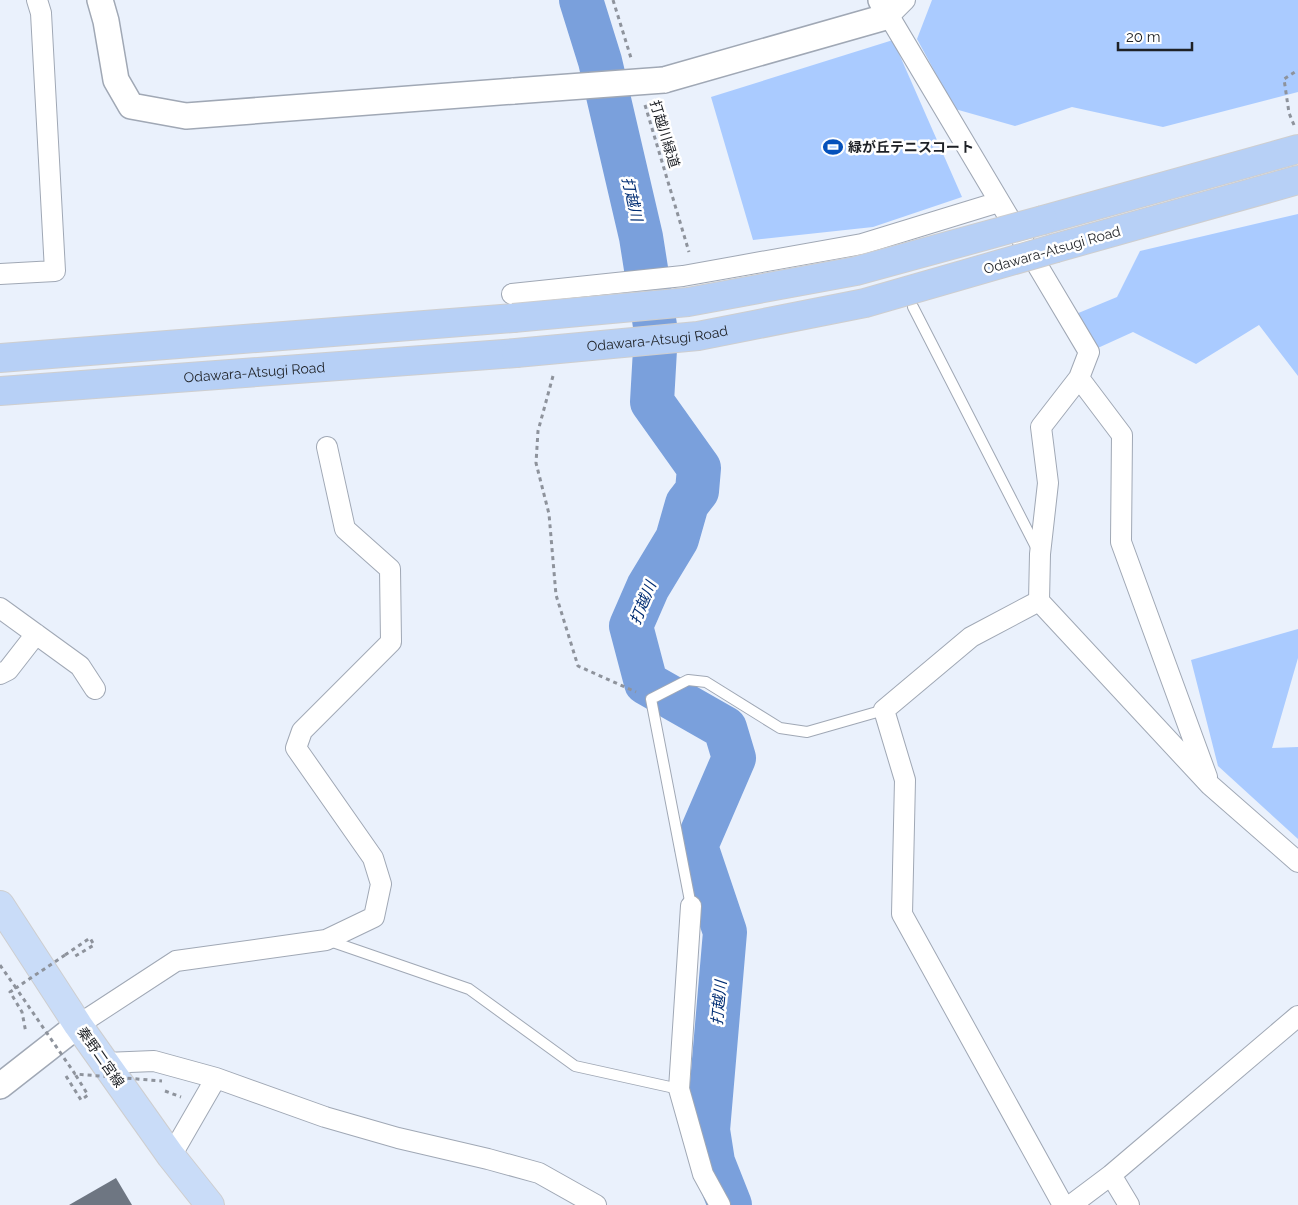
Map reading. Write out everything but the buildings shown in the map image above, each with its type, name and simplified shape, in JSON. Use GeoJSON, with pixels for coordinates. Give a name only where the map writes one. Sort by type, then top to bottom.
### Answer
{"type":"FeatureCollection","features":[{"type":"Feature","properties":{"kind":"highway"},"geometry":{"type":"LineString","coordinates":[[0,358],[512,306],[697,300],[856,271],[1298,148]]}},
{"type":"Feature","properties":{"kind":"highway","name":"Odawara-Atsugi Road"},"geometry":{"type":"LineString","coordinates":[[0,392],[516,353],[698,336],[865,303],[1298,180]]}},
{"type":"Feature","properties":{"kind":"main road","name":"秦野二宮線"},"geometry":{"type":"LineString","coordinates":[[0,905],[78,1025],[171,1156],[210,1205]]}},
{"type":"Feature","properties":{"kind":"street"},"geometry":{"type":"LineString","coordinates":[[0,274],[55,271],[41,13],[37,0]]}},
{"type":"Feature","properties":{"kind":"street"},"geometry":{"type":"LineString","coordinates":[[100,0],[106,21],[116,80],[130,106],[186,116],[664,80],[892,5],[999,202],[1089,352],[1079,378],[1040,427],[1048,483],[1040,554],[1039,601],[1210,785],[1298,862]]}},
{"type":"Feature","properties":{"kind":"street"},"geometry":{"type":"LineString","coordinates":[[512,306],[862,244],[999,202]]}},
{"type":"Feature","properties":{"kind":"street"},"geometry":{"type":"LineString","coordinates":[[1079,378],[1122,435],[1121,542],[1210,785]]}},
{"type":"Feature","properties":{"kind":"street"},"geometry":{"type":"LineString","coordinates":[[0,1086],[78,1025],[176,961],[326,940],[374,917],[380,884],[373,858],[296,748],[302,731],[390,642],[390,569],[345,529],[327,447]]}},
{"type":"Feature","properties":{"kind":"street"},"geometry":{"type":"LineString","coordinates":[[1039,601],[971,637],[884,710],[905,780],[902,914],[1063,1205]]}},
{"type":"Feature","properties":{"kind":"street"},"geometry":{"type":"LineString","coordinates":[[0,608],[80,666],[96,689]]}},
{"type":"Feature","properties":{"kind":"street"},"geometry":{"type":"LineString","coordinates":[[0,674],[8,670],[36,634]]}},
{"type":"Feature","properties":{"kind":"street"},"geometry":{"type":"LineString","coordinates":[[691,906],[679,1089],[703,1174],[720,1205]]}},
{"type":"Feature","properties":{"kind":"street"},"geometry":{"type":"LineString","coordinates":[[1071,1205],[1111,1176],[1298,1016]]}},
{"type":"Feature","properties":{"kind":"street"},"geometry":{"type":"LineString","coordinates":[[105,1062],[154,1060],[216,1078],[334,1120],[398,1138],[488,1159],[539,1174],[596,1205]]}},
{"type":"Feature","properties":{"kind":"street"},"geometry":{"type":"LineString","coordinates":[[171,1156],[216,1078]]}},
{"type":"Feature","properties":{"kind":"street"},"geometry":{"type":"LineString","coordinates":[[1111,1176],[1129,1205]]}},
{"type":"Feature","properties":{"kind":"lane"},"geometry":{"type":"LineString","coordinates":[[912,307],[1040,554]]}},
{"type":"Feature","properties":{"kind":"lane"},"geometry":{"type":"LineString","coordinates":[[691,906],[650,699],[688,680],[706,682],[780,728],[807,732],[884,710]]}},
{"type":"Feature","properties":{"kind":"lane"},"geometry":{"type":"LineString","coordinates":[[326,940],[469,989],[575,1066],[679,1089]]}},
{"type":"Feature","properties":{"kind":"path"},"geometry":{"type":"LineString","coordinates":[[614,0],[633,66]]}},
{"type":"Feature","properties":{"kind":"path"},"geometry":{"type":"LineString","coordinates":[[1289,113],[1284,79],[1298,70]]}},
{"type":"Feature","properties":{"kind":"path","name":"打越川緑道"},"geometry":{"type":"LineString","coordinates":[[644,104],[689,275]]}},
{"type":"Feature","properties":{"kind":"path"},"geometry":{"type":"LineString","coordinates":[[553,376],[538,431],[536,463],[549,514],[556,595],[578,666],[650,699]]}},
{"type":"Feature","properties":{"kind":"path"},"geometry":{"type":"LineString","coordinates":[[26,1033],[22,1012],[10,992],[90,938],[94,945],[72,958]]}},
{"type":"Feature","properties":{"kind":"path"},"geometry":{"type":"LineString","coordinates":[[0,965],[88,1095],[81,1100],[66,1076]]}},
{"type":"Feature","properties":{"kind":"path"},"geometry":{"type":"LineString","coordinates":[[75,1074],[162,1081]]}},
{"type":"Feature","properties":{"kind":"shaded area"},"geometry":{"type":"Polygon","coordinates":[[[932,0],[1298,0],[1298,92],[1163,127],[1072,107],[1015,126],[955,109],[917,39],[932,0]]]}},
{"type":"Feature","properties":{"kind":"shaded area","name":"緑が丘テニスコート"},"geometry":{"type":"Polygon","coordinates":[[[893,40],[962,197],[873,227],[753,240],[711,97],[893,40]]]}},
{"type":"Feature","properties":{"kind":"shaded area"},"geometry":{"type":"Polygon","coordinates":[[[1298,214],[1298,376],[1259,325],[1196,364],[1133,332],[1089,352],[1076,314],[1117,297],[1140,251],[1298,214]]]}},
{"type":"Feature","properties":{"kind":"shaded area"},"geometry":{"type":"Polygon","coordinates":[[[1298,629],[1298,658],[1272,748],[1298,747],[1298,839],[1218,766],[1191,660],[1298,629]]]}},
{"type":"Feature","properties":{"kind":"waterway","name":"打越川"},"geometry":{"type":"LineString","coordinates":[[581,0],[600,61],[641,237],[656,332],[652,402],[699,468],[697,491],[687,504],[677,539],[648,587],[631,626],[646,683],[725,728],[734,758],[696,846],[725,932],[708,1130],[713,1162],[730,1205]]}},
{"type":"Feature","properties":{"kind":"place","name":"緑が丘テニスコート"},"geometry":{"type":"Point","coordinates":[833,147]}}]}
